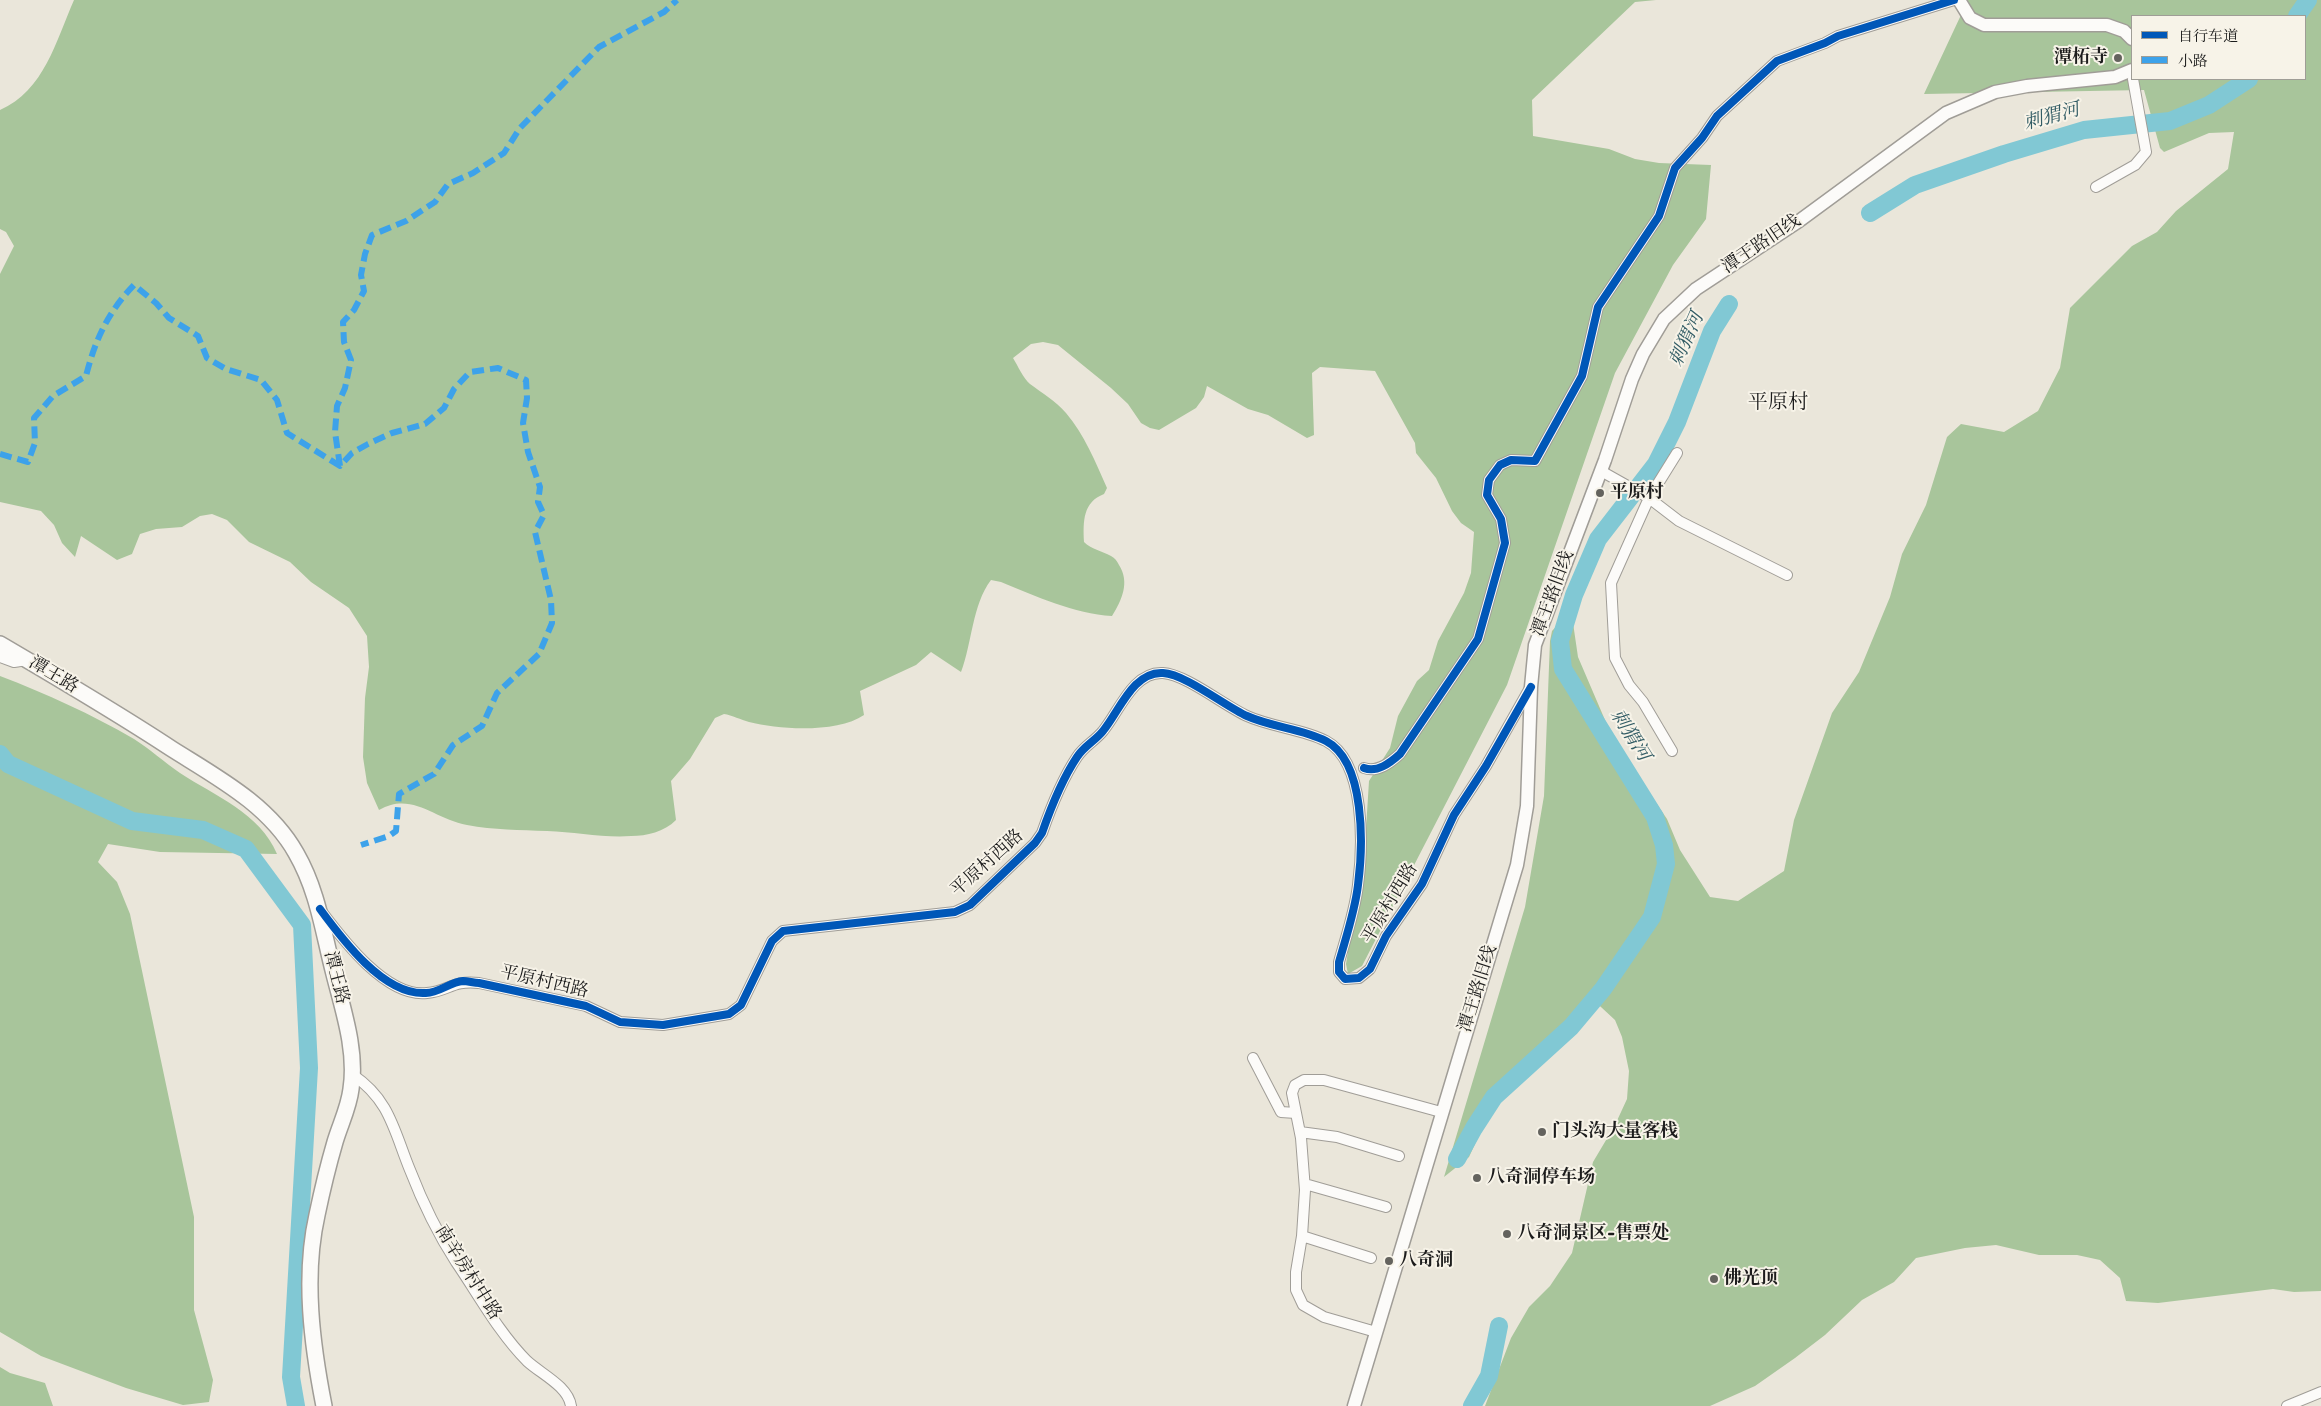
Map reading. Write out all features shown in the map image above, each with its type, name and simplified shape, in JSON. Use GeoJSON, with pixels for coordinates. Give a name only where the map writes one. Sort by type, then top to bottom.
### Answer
{"type":"FeatureCollection","features":[{"type":"Feature","properties":{"kind":"highway","name":"潭王路"},"geometry":{"type":"LineString","coordinates":[[0,644],[142,730],[256,805],[277,826],[295,852],[312,883],[320,909],[344,1014],[353,1075],[351,1091],[334,1144],[316,1219],[311,1257],[310,1294],[317,1370],[324,1406]]}},
{"type":"Feature","properties":{"kind":"main road"},"geometry":{"type":"LineString","coordinates":[[1958,0],[1970,18],[1984,25],[2108,25],[2124,31],[2131,38]]}},
{"type":"Feature","properties":{"kind":"main road","name":"潭王路旧线"},"geometry":{"type":"LineString","coordinates":[[1354,1406],[1523,839],[1529,769],[1531,687],[1535,645],[1601,471],[1632,379],[1643,354],[1664,320],[1696,289],[1799,220],[1946,113],[1996,92],[2026,86],[2116,77],[2131,70]]}},
{"type":"Feature","properties":{"kind":"street"},"geometry":{"type":"LineString","coordinates":[[1364,768],[1369,770],[1388,765],[1400,754],[1478,639],[1505,543],[1501,519],[1488,495],[1490,480],[1500,465],[1511,460],[1535,461],[1582,376],[1598,307],[1658,216],[1675,168],[1702,138],[1718,116],[1777,61],[1825,43],[1838,36],[1954,0]]}},
{"type":"Feature","properties":{"kind":"street"},"geometry":{"type":"LineString","coordinates":[[2096,187],[2135,164],[2146,152],[2133,80]]}},
{"type":"Feature","properties":{"kind":"street"},"geometry":{"type":"LineString","coordinates":[[1672,751],[1643,702],[1629,685],[1615,658],[1611,583],[1649,498],[1677,453]]}},
{"type":"Feature","properties":{"kind":"street"},"geometry":{"type":"LineString","coordinates":[[1601,471],[1649,498],[1679,521],[1787,575]]}},
{"type":"Feature","properties":{"kind":"street"},"geometry":{"type":"LineString","coordinates":[[0,657],[14,662],[27,660]]}},
{"type":"Feature","properties":{"kind":"street","name":"平原村西路"},"geometry":{"type":"LineString","coordinates":[[320,909],[351,950],[366,965],[395,984],[416,993],[428,993],[463,981],[478,983],[586,1006],[620,1022],[642,1024],[663,1024],[729,1014],[740,1004],[772,941],[782,931],[927,916],[955,912],[970,905],[1035,843],[1042,833],[1076,759],[1086,745],[1102,732],[1136,684],[1148,676],[1163,673],[1178,677],[1247,716],[1326,741],[1338,751],[1348,764],[1355,785],[1358,804],[1361,851],[1358,886],[1339,962],[1339,972],[1345,979],[1359,978],[1370,969],[1386,936],[1422,884],[1454,816],[1486,766],[1531,687]]}},
{"type":"Feature","properties":{"kind":"street"},"geometry":{"type":"LineString","coordinates":[[1253,1058],[1281,1112],[1296,1112]]}},
{"type":"Feature","properties":{"kind":"street","name":"南辛房村中路"},"geometry":{"type":"LineString","coordinates":[[353,1075],[370,1087],[384,1104],[410,1170],[448,1249],[505,1334],[526,1360],[562,1389],[571,1406]]}},
{"type":"Feature","properties":{"kind":"street"},"geometry":{"type":"LineString","coordinates":[[1376,1332],[1324,1317],[1304,1305],[1296,1290],[1296,1272],[1302,1236],[1305,1184],[1300,1132],[1292,1093],[1295,1085],[1304,1080],[1324,1080],[1441,1112]]}},
{"type":"Feature","properties":{"kind":"street"},"geometry":{"type":"LineString","coordinates":[[1300,1132],[1337,1137],[1399,1156]]}},
{"type":"Feature","properties":{"kind":"street"},"geometry":{"type":"LineString","coordinates":[[1305,1184],[1386,1207]]}},
{"type":"Feature","properties":{"kind":"street"},"geometry":{"type":"LineString","coordinates":[[1302,1236],[1371,1258]]}},
{"type":"Feature","properties":{"kind":"street"},"geometry":{"type":"LineString","coordinates":[[2287,1406],[2321,1392]]}},
{"type":"Feature","properties":{"kind":"green space"},"geometry":{"type":"Polygon","coordinates":[[[74,0],[1656,0],[1635,2],[1532,100],[1533,136],[1609,149],[1635,159],[1659,163],[1711,165],[1706,219],[1673,265],[1615,373],[1507,685],[1362,966],[1348,974],[1346,964],[1365,845],[1369,781],[1390,748],[1398,716],[1417,681],[1429,670],[1438,641],[1464,593],[1471,573],[1474,532],[1461,523],[1452,511],[1436,478],[1416,453],[1415,443],[1375,371],[1320,367],[1312,373],[1314,435],[1307,438],[1268,415],[1248,409],[1207,386],[1204,397],[1196,408],[1159,430],[1141,423],[1128,404],[1111,388],[1058,345],[1043,342],[1031,344],[1013,358],[1027,381],[1058,405],[1072,421],[1089,449],[1107,488],[1104,494],[1097,497],[1088,507],[1084,520],[1084,542],[1114,558],[1122,571],[1124,584],[1122,597],[1112,616],[1098,615],[1069,608],[991,580],[976,613],[961,672],[931,652],[916,665],[860,691],[864,715],[839,725],[792,728],[762,725],[724,714],[715,718],[690,759],[671,781],[676,820],[666,828],[649,834],[610,836],[487,828],[455,822],[423,808],[402,803],[379,810],[367,783],[363,757],[365,698],[369,667],[367,636],[349,608],[311,582],[290,562],[249,542],[227,520],[212,514],[200,516],[182,527],[156,529],[140,534],[132,554],[117,560],[81,536],[75,557],[62,543],[54,525],[41,511],[0,502],[0,274],[14,246],[6,232],[0,229],[0,110],[15,102],[28,91],[38,78],[54,48],[74,0]]]}},
{"type":"Feature","properties":{"kind":"green space"},"geometry":{"type":"Polygon","coordinates":[[[1968,0],[2321,0],[2321,1291],[2294,1292],[2273,1289],[2158,1303],[2126,1301],[2120,1278],[2100,1260],[2077,1255],[2039,1255],[1996,1245],[1965,1248],[1916,1258],[1894,1282],[1862,1300],[1825,1335],[1795,1358],[1755,1386],[1710,1406],[1485,1406],[1511,1338],[1529,1307],[1550,1286],[1572,1253],[1593,1162],[1615,1125],[1627,1099],[1629,1071],[1622,1037],[1615,1020],[1588,995],[1563,1028],[1531,1058],[1507,1087],[1486,1120],[1469,1157],[1444,1177],[1525,907],[1544,796],[1550,641],[1552,631],[1561,621],[1573,623],[1578,657],[1614,741],[1667,819],[1680,850],[1710,897],[1738,901],[1784,871],[1794,820],[1832,713],[1859,672],[1890,597],[1902,554],[1926,505],[1947,437],[1961,424],[2004,432],[2038,411],[2060,368],[2070,308],[2132,246],[2157,232],[2176,211],[2228,169],[2234,132],[2209,133],[2164,152],[2160,148],[2144,90],[1924,94],[1968,0]]]}},
{"type":"Feature","properties":{"kind":"green space"},"geometry":{"type":"Polygon","coordinates":[[[0,676],[68,705],[134,739],[180,773],[248,816],[260,827],[277,854],[160,852],[108,844],[98,862],[117,882],[130,914],[194,1217],[194,1310],[213,1380],[209,1402],[183,1405],[126,1388],[41,1356],[0,1332],[0,676]]]}},
{"type":"Feature","properties":{"kind":"green space"},"geometry":{"type":"Polygon","coordinates":[[[0,1367],[10,1373],[45,1383],[53,1406],[0,1406],[0,1367]]]}},
{"type":"Feature","properties":{"kind":"waterway","name":"刺猬河"},"geometry":{"type":"LineString","coordinates":[[2298,15],[2308,0]]}},
{"type":"Feature","properties":{"kind":"waterway","name":"刺猬河"},"geometry":{"type":"LineString","coordinates":[[1870,213],[1915,185],[2004,154],[2084,130],[2170,121],[2209,105],[2247,80]]}},
{"type":"Feature","properties":{"kind":"waterway","name":"刺猬河"},"geometry":{"type":"LineString","coordinates":[[1457,1159],[1494,1097],[1571,1027],[1603,989],[1652,917],[1666,864],[1664,845],[1655,817],[1563,669],[1560,641],[1574,595],[1598,539],[1656,464],[1677,422],[1712,331],[1729,304]]}},
{"type":"Feature","properties":{"kind":"waterway"},"geometry":{"type":"LineString","coordinates":[[0,754],[8,764],[132,821],[203,830],[246,849],[302,925],[309,1068],[291,1377],[296,1406]]}},
{"type":"Feature","properties":{"kind":"waterway","name":"刺猬河"},"geometry":{"type":"LineString","coordinates":[[1472,1406],[1489,1376],[1499,1326]]}},
{"type":"Feature","properties":{"kind":"marked path"},"geometry":{"type":"LineString","coordinates":[[340,466],[335,432],[337,406],[345,388],[351,360],[344,342],[343,322],[354,310],[364,291],[361,275],[365,254],[372,235],[406,221],[435,202],[448,184],[473,173],[504,153],[520,128],[599,47],[664,12],[677,0]]}},
{"type":"Feature","properties":{"kind":"marked path"},"geometry":{"type":"LineString","coordinates":[[0,454],[28,462],[35,443],[34,418],[53,396],[86,376],[104,327],[117,306],[134,285],[156,303],[169,318],[198,336],[207,358],[226,369],[261,380],[277,400],[287,433],[340,466],[352,453],[368,444],[392,433],[425,424],[444,408],[454,389],[470,372],[498,368],[526,380],[527,398],[523,423],[528,452],[540,487],[538,502],[544,515],[535,532],[551,600],[552,623],[539,654],[497,693],[482,726],[453,745],[434,774],[399,794],[396,831],[389,836],[361,845]]}},
{"type":"Feature","properties":{"kind":"cycle path"},"geometry":{"type":"LineString","coordinates":[[1364,768],[1378,768],[1388,764],[1400,754],[1478,639],[1505,543],[1501,519],[1487,495],[1489,480],[1500,465],[1511,460],[1535,461],[1582,376],[1598,307],[1659,216],[1675,168],[1702,138],[1717,116],[1777,61],[1825,43],[1838,36],[1954,0]]}},
{"type":"Feature","properties":{"kind":"cycle path"},"geometry":{"type":"LineString","coordinates":[[320,909],[352,950],[380,976],[410,991],[431,993],[463,981],[479,983],[586,1006],[620,1022],[663,1025],[729,1014],[741,1005],[772,941],[783,931],[955,912],[970,905],[1035,843],[1042,833],[1057,794],[1077,757],[1103,731],[1135,685],[1152,674],[1163,673],[1193,684],[1256,720],[1326,741],[1339,752],[1349,767],[1359,807],[1361,849],[1357,895],[1339,962],[1339,972],[1345,979],[1359,978],[1370,969],[1386,936],[1422,884],[1454,815],[1486,766],[1531,687]]}},
{"type":"Feature","properties":{"kind":"place","name":"潭柘寺"},"geometry":{"type":"Point","coordinates":[2118,58]}},
{"type":"Feature","properties":{"kind":"place","name":"平原村"},"geometry":{"type":"Point","coordinates":[1600,493]}},
{"type":"Feature","properties":{"kind":"place","name":"门头沟大量客栈"},"geometry":{"type":"Point","coordinates":[1542,1132]}},
{"type":"Feature","properties":{"kind":"place","name":"八奇洞停车场"},"geometry":{"type":"Point","coordinates":[1477,1178]}},
{"type":"Feature","properties":{"kind":"place","name":"八奇洞景区-售票处"},"geometry":{"type":"Point","coordinates":[1507,1234]}},
{"type":"Feature","properties":{"kind":"place","name":"八奇洞"},"geometry":{"type":"Point","coordinates":[1389,1261]}},
{"type":"Feature","properties":{"kind":"place","name":"佛光顶"},"geometry":{"type":"Point","coordinates":[1714,1279]}},
{"type":"Feature","properties":{"kind":"district","name":"平原村"},"geometry":{"type":"Point","coordinates":[1778,404]}}]}
